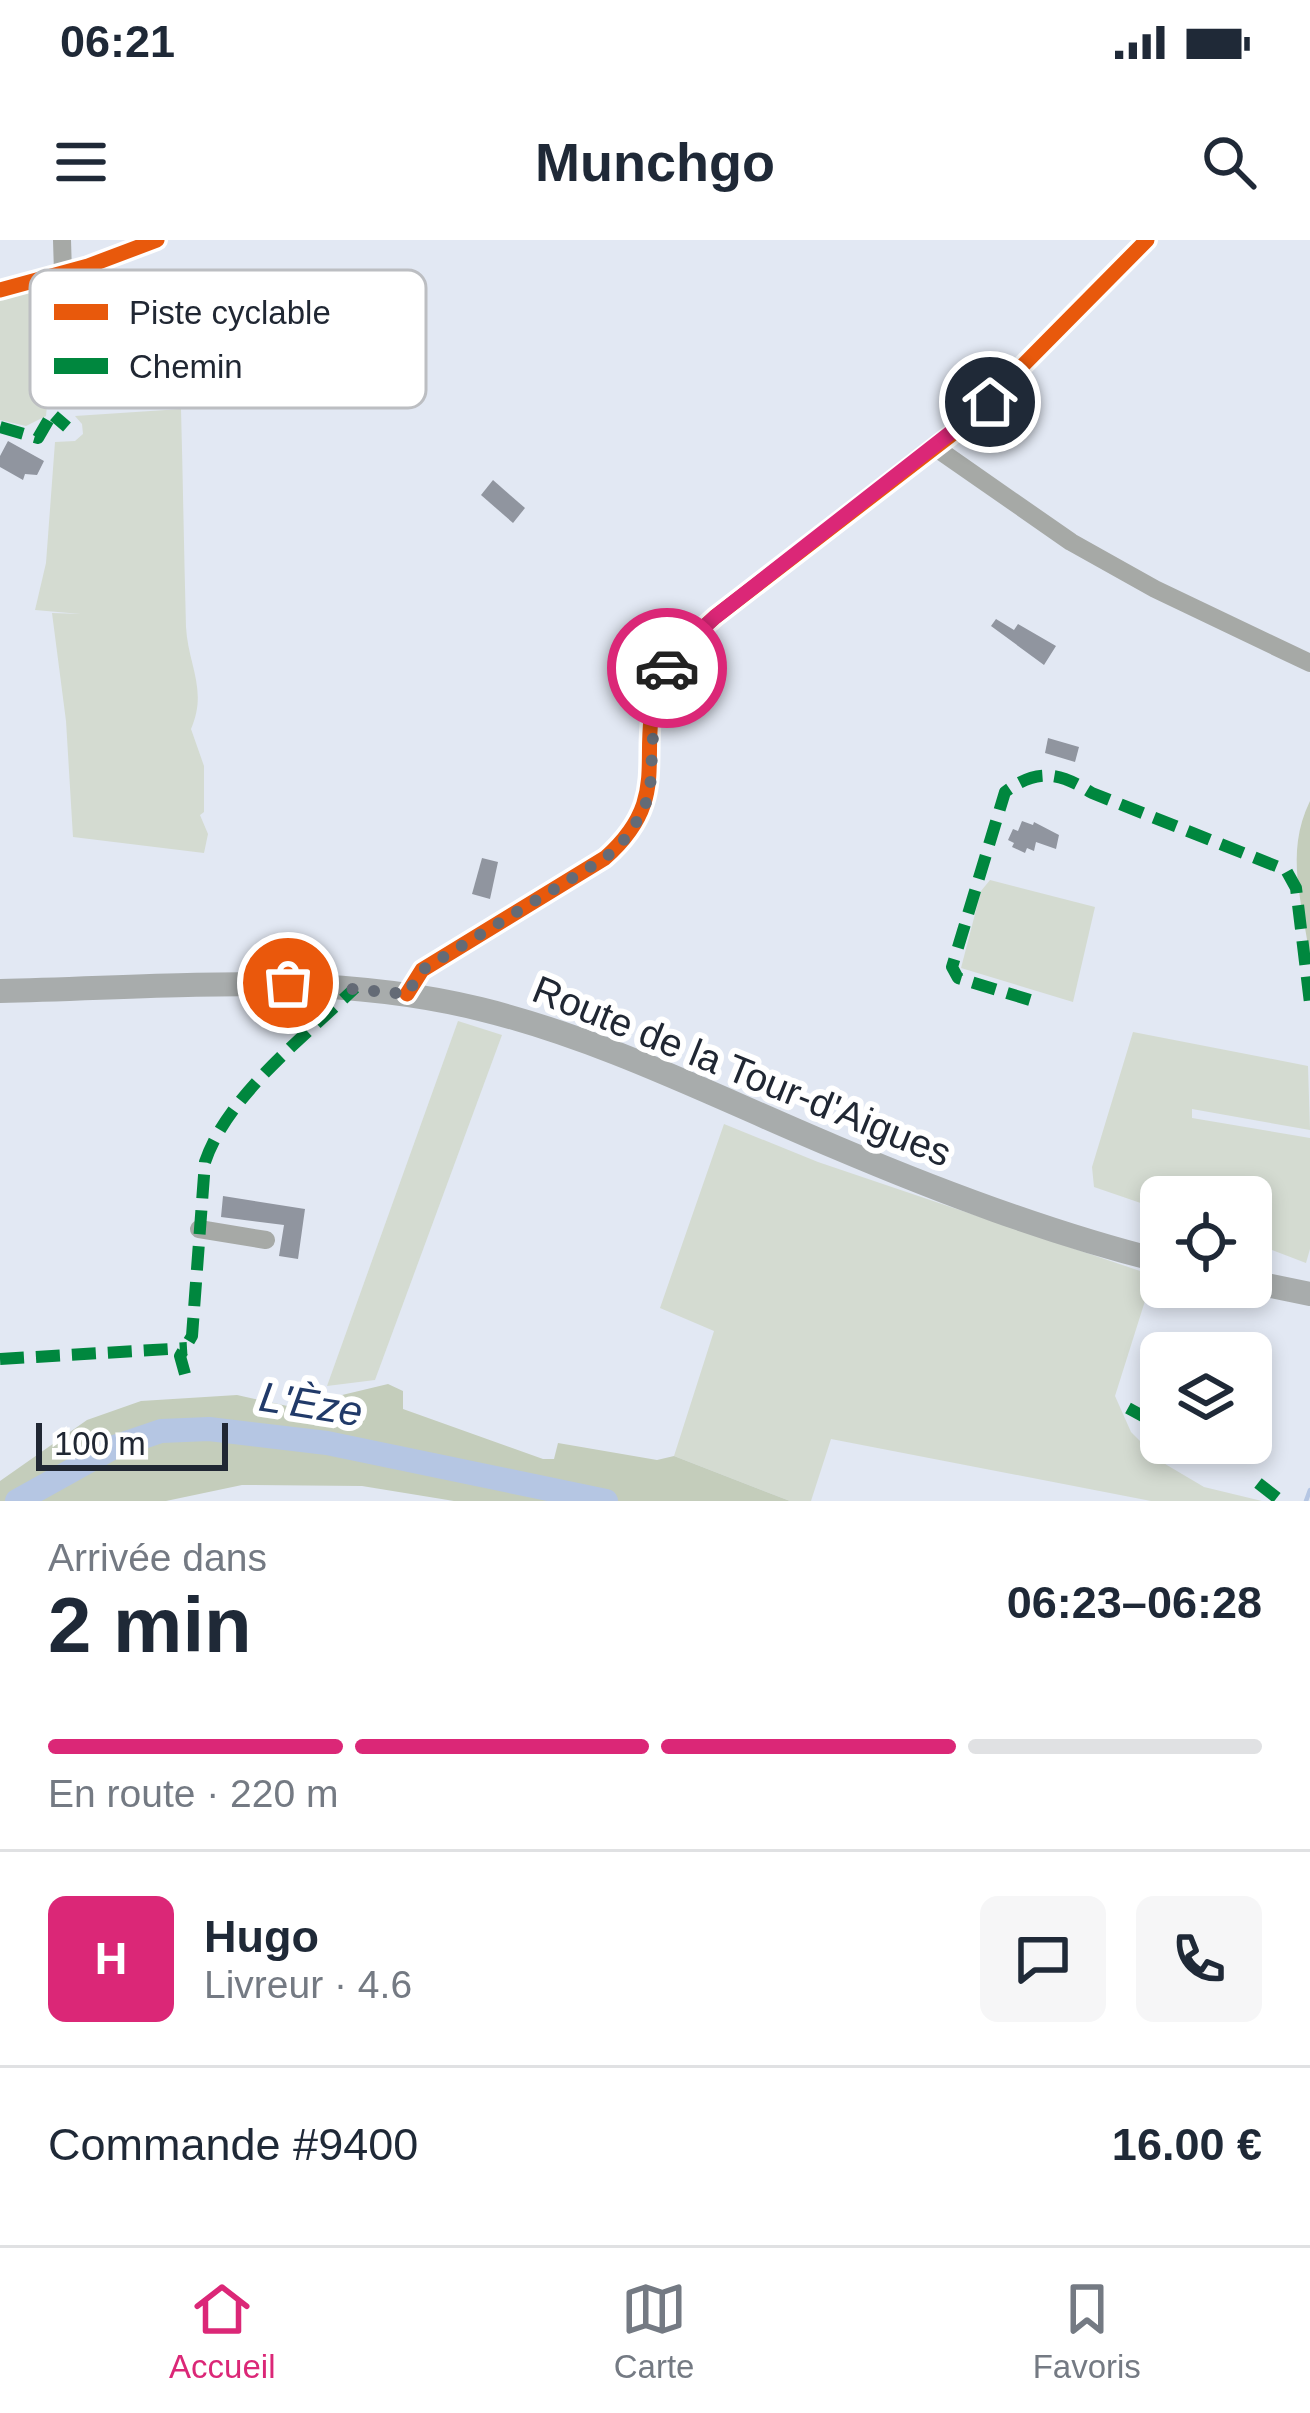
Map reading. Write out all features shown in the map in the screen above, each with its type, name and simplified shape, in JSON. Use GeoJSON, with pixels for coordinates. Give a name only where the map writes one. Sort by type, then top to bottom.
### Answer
{"type":"FeatureCollection","features":[{"type":"Feature","properties":{"kind":"main road","name":"Route de la Tour-d'Aigues"},"geometry":{"type":"LineString","coordinates":[[0,992],[288,983],[407,994],[536,1024],[995,1211],[1140,1255]]}},
{"type":"Feature","properties":{"kind":"main road"},"geometry":{"type":"LineString","coordinates":[[1272,1286],[1310,1294]]}},
{"type":"Feature","properties":{"kind":"street"},"geometry":{"type":"LineString","coordinates":[[71,270],[157,240]]}},
{"type":"Feature","properties":{"kind":"street"},"geometry":{"type":"LineString","coordinates":[[407,994],[422,970],[621,844],[642,814],[650,791],[655,699],[677,652],[715,617],[936,448],[1015,378],[1147,240]]}},
{"type":"Feature","properties":{"kind":"street"},"geometry":{"type":"LineString","coordinates":[[0,290],[30,282]]}},
{"type":"Feature","properties":{"kind":"street"},"geometry":{"type":"LineString","coordinates":[[936,448],[1071,542],[1310,663]]}},
{"type":"Feature","properties":{"kind":"street"},"geometry":{"type":"LineString","coordinates":[[199,1229],[266,1240]]}},
{"type":"Feature","properties":{"kind":"shaded area"},"geometry":{"type":"Polygon","coordinates":[[[30,292],[30,408],[47,408],[46,416],[26,426],[0,420],[0,300],[30,292]]]}},
{"type":"Feature","properties":{"kind":"shaded area"},"geometry":{"type":"Polygon","coordinates":[[[181,409],[186,627],[198,702],[191,729],[204,766],[204,812],[200,815],[208,834],[204,853],[73,837],[66,721],[52,613],[81,614],[35,610],[46,563],[55,442],[75,441],[83,434],[75,416],[181,409]]]}},
{"type":"Feature","properties":{"kind":"shaded area"},"geometry":{"type":"Polygon","coordinates":[[[990,880],[1095,907],[1073,1002],[961,968],[981,891],[990,880]]]}},
{"type":"Feature","properties":{"kind":"shaded area"},"geometry":{"type":"Polygon","coordinates":[[[458,1021],[502,1035],[375,1380],[327,1386],[458,1021]]]}},
{"type":"Feature","properties":{"kind":"shaded area"},"geometry":{"type":"Polygon","coordinates":[[[1133,1032],[1308,1066],[1310,1130],[1192,1109],[1192,1118],[1310,1138],[1306,1263],[1272,1250],[1272,1176],[1140,1176],[1140,1203],[1094,1187],[1092,1167],[1133,1032]]]}},
{"type":"Feature","properties":{"kind":"shaded area"},"geometry":{"type":"Polygon","coordinates":[[[724,1124],[818,1162],[1140,1271],[1143,1308],[1115,1396],[1140,1441],[1140,1464],[1165,1464],[1204,1487],[1262,1501],[1151,1501],[831,1439],[811,1501],[790,1501],[674,1456],[714,1331],[660,1308],[724,1124]]]}},
{"type":"Feature","properties":{"kind":"green space"},"geometry":{"type":"Polygon","coordinates":[[[1310,801],[1310,959],[1297,860],[1310,801]]]}},
{"type":"Feature","properties":{"kind":"green space"},"geometry":{"type":"Polygon","coordinates":[[[388,1384],[403,1391],[403,1409],[543,1459],[554,1459],[558,1443],[657,1460],[674,1456],[790,1501],[454,1501],[362,1486],[242,1485],[166,1501],[0,1501],[0,1481],[87,1420],[141,1401],[237,1395],[292,1407],[388,1384]]]}},
{"type":"Feature","properties":{"kind":"building"},"geometry":{"type":"Polygon","coordinates":[[[8,441],[44,461],[37,475],[25,474],[23,480],[0,467],[8,441]]]}},
{"type":"Feature","properties":{"kind":"building"},"geometry":{"type":"Polygon","coordinates":[[[493,480],[525,508],[513,523],[481,495],[493,480]]]}},
{"type":"Feature","properties":{"kind":"building"},"geometry":{"type":"Polygon","coordinates":[[[996,619],[1014,630],[1018,624],[1056,646],[1044,665],[991,626],[996,619]]]}},
{"type":"Feature","properties":{"kind":"building"},"geometry":{"type":"Polygon","coordinates":[[[1048,738],[1079,747],[1075,762],[1045,753],[1048,738]]]}},
{"type":"Feature","properties":{"kind":"building"},"geometry":{"type":"Polygon","coordinates":[[[1022,821],[1059,835],[1056,849],[1036,842],[1034,851],[1027,848],[1025,853],[1012,847],[1014,843],[1008,840],[1022,821]]]}},
{"type":"Feature","properties":{"kind":"building"},"geometry":{"type":"Polygon","coordinates":[[[482,858],[498,862],[490,899],[472,894],[482,858]]]}},
{"type":"Feature","properties":{"kind":"building"},"geometry":{"type":"Polygon","coordinates":[[[223,1196],[305,1209],[298,1259],[279,1256],[284,1225],[221,1217],[223,1196]]]}},
{"type":"Feature","properties":{"kind":"waterway","name":"L'Èze"},"geometry":{"type":"LineString","coordinates":[[17,1501],[114,1447],[161,1431],[209,1429],[327,1443],[606,1501]]}},
{"type":"Feature","properties":{"kind":"waterway"},"geometry":{"type":"LineString","coordinates":[[1306,1501],[1310,1490]]}},
{"type":"Feature","properties":{"kind":"marked path"},"geometry":{"type":"LineString","coordinates":[[52,408],[52,414],[67,427]]}},
{"type":"Feature","properties":{"kind":"marked path"},"geometry":{"type":"LineString","coordinates":[[0,427],[38,438],[52,414]]}},
{"type":"Feature","properties":{"kind":"marked path"},"geometry":{"type":"LineString","coordinates":[[1030,1000],[958,978],[952,967],[1005,792],[1027,779],[1048,776],[1286,870],[1296,888],[1310,1003]]}},
{"type":"Feature","properties":{"kind":"marked path"},"geometry":{"type":"LineString","coordinates":[[185,1374],[180,1356],[192,1336],[205,1162],[249,1091],[355,988]]}},
{"type":"Feature","properties":{"kind":"marked path"},"geometry":{"type":"LineString","coordinates":[[0,1359],[187,1348]]}},
{"type":"Feature","properties":{"kind":"marked path"},"geometry":{"type":"LineString","coordinates":[[1128,1408],[1140,1414]]}},
{"type":"Feature","properties":{"kind":"marked path"},"geometry":{"type":"LineString","coordinates":[[1258,1483],[1281,1501]]}},
{"type":"Feature","properties":{"kind":"cycle path"},"geometry":{"type":"LineString","coordinates":[[73,270],[157,240]]}},
{"type":"Feature","properties":{"kind":"cycle path"},"geometry":{"type":"LineString","coordinates":[[407,994],[422,970],[605,858],[627,835],[646,793],[653,707],[660,682],[684,646],[964,425],[1147,240]]}},
{"type":"Feature","properties":{"kind":"cycle path"},"geometry":{"type":"LineString","coordinates":[[0,290],[30,282]]}},
{"type":"Feature","properties":{"kind":"way so far"},"geometry":{"type":"LineString","coordinates":[[288,983],[407,994],[422,970],[605,858],[632,829],[650,791],[655,699],[667,668]]}},
{"type":"Feature","properties":{"kind":"route"},"geometry":{"type":"LineString","coordinates":[[667,668],[677,652],[715,617],[990,402]]}}]}
